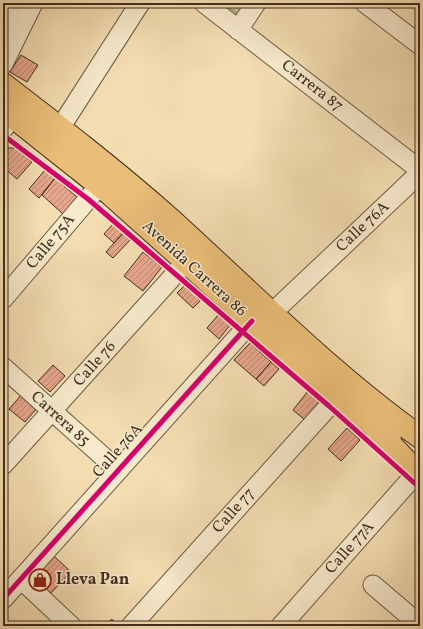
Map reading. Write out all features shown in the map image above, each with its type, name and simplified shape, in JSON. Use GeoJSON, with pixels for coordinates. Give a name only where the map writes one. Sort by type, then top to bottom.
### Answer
{"type":"FeatureCollection","features":[{"type":"Feature","properties":{"kind":"main road","name":"Avenida Carrera 86"},"geometry":{"type":"LineString","coordinates":[[7,106],[60,128],[167,216],[272,313],[393,417],[420,436]]}},
{"type":"Feature","properties":{"kind":"main road","name":"Avenida Carrera 86"},"geometry":{"type":"LineString","coordinates":[[7,106],[100,185],[252,321],[375,428],[419,470]]}},
{"type":"Feature","properties":{"kind":"street"},"geometry":{"type":"LineString","coordinates":[[3,25],[14,3]]}},
{"type":"Feature","properties":{"kind":"street"},"geometry":{"type":"LineString","coordinates":[[3,64],[33,3]]}},
{"type":"Feature","properties":{"kind":"street"},"geometry":{"type":"LineString","coordinates":[[60,128],[140,3]]}},
{"type":"Feature","properties":{"kind":"street","name":"Carrera 87"},"geometry":{"type":"LineString","coordinates":[[204,3],[420,170]]}},
{"type":"Feature","properties":{"kind":"street"},"geometry":{"type":"LineString","coordinates":[[238,30],[256,3]]}},
{"type":"Feature","properties":{"kind":"street"},"geometry":{"type":"LineString","coordinates":[[365,3],[420,45]]}},
{"type":"Feature","properties":{"kind":"street","name":"Calle 76A"},"geometry":{"type":"LineString","coordinates":[[272,313],[370,228],[420,173]]}},
{"type":"Feature","properties":{"kind":"street","name":"Calle 75A"},"geometry":{"type":"LineString","coordinates":[[3,299],[100,185]]}},
{"type":"Feature","properties":{"kind":"street","name":"Calle 76"},"geometry":{"type":"LineString","coordinates":[[3,465],[186,262]]}},
{"type":"Feature","properties":{"kind":"street","name":"Calle 76A"},"geometry":{"type":"LineString","coordinates":[[3,599],[252,321]]}},
{"type":"Feature","properties":{"kind":"street","name":"Carrera 85"},"geometry":{"type":"LineString","coordinates":[[3,367],[118,470]]}},
{"type":"Feature","properties":{"kind":"street","name":"Calle 77"},"geometry":{"type":"LineString","coordinates":[[131,626],[338,396]]}},
{"type":"Feature","properties":{"kind":"street","name":"Calle 77A"},"geometry":{"type":"LineString","coordinates":[[281,626],[419,470]]}},
{"type":"Feature","properties":{"kind":"street"},"geometry":{"type":"LineString","coordinates":[[21,579],[71,626]]}},
{"type":"Feature","properties":{"kind":"street"},"geometry":{"type":"LineString","coordinates":[[372,585],[420,625]]}},
{"type":"Feature","properties":{"kind":"green space"},"geometry":{"type":"Polygon","coordinates":[[[223,3],[244,3],[237,14],[223,3]]]}},
{"type":"Feature","properties":{"kind":"building"},"geometry":{"type":"Polygon","coordinates":[[[21,55],[38,65],[27,82],[10,72],[21,55]]]}},
{"type":"Feature","properties":{"kind":"building"},"geometry":{"type":"Polygon","coordinates":[[[6,148],[15,148],[32,162],[17,179],[3,167],[3,152],[6,148]]]}},
{"type":"Feature","properties":{"kind":"building"},"geometry":{"type":"Polygon","coordinates":[[[45,170],[55,178],[39,198],[29,189],[45,170]]]}},
{"type":"Feature","properties":{"kind":"building"},"geometry":{"type":"Polygon","coordinates":[[[55,178],[77,197],[63,214],[42,195],[55,178]]]}},
{"type":"Feature","properties":{"kind":"building"},"geometry":{"type":"Polygon","coordinates":[[[114,223],[124,232],[114,243],[104,234],[114,223]]]}},
{"type":"Feature","properties":{"kind":"building"},"geometry":{"type":"Polygon","coordinates":[[[124,232],[131,239],[113,258],[106,252],[124,232]]]}},
{"type":"Feature","properties":{"kind":"building"},"geometry":{"type":"Polygon","coordinates":[[[143,252],[162,267],[143,291],[124,276],[143,252]]]}},
{"type":"Feature","properties":{"kind":"building"},"geometry":{"type":"Polygon","coordinates":[[[186,284],[202,299],[193,308],[177,293],[186,284]]]}},
{"type":"Feature","properties":{"kind":"building"},"geometry":{"type":"Polygon","coordinates":[[[219,314],[230,325],[219,339],[207,328],[219,314]]]}},
{"type":"Feature","properties":{"kind":"building"},"geometry":{"type":"Polygon","coordinates":[[[250,343],[271,362],[256,379],[234,360],[250,343]]]}},
{"type":"Feature","properties":{"kind":"building"},"geometry":{"type":"Polygon","coordinates":[[[271,362],[279,369],[264,386],[256,379],[271,362]]]}},
{"type":"Feature","properties":{"kind":"building"},"geometry":{"type":"Polygon","coordinates":[[[53,365],[65,376],[50,392],[38,381],[53,365]]]}},
{"type":"Feature","properties":{"kind":"building"},"geometry":{"type":"Polygon","coordinates":[[[308,391],[319,400],[318,404],[305,420],[293,410],[308,391]]]}},
{"type":"Feature","properties":{"kind":"building"},"geometry":{"type":"Polygon","coordinates":[[[23,393],[38,407],[25,422],[9,409],[23,393]]]}},
{"type":"Feature","properties":{"kind":"building"},"geometry":{"type":"Polygon","coordinates":[[[347,428],[360,440],[341,461],[328,449],[347,428]]]}},
{"type":"Feature","properties":{"kind":"building"},"geometry":{"type":"Polygon","coordinates":[[[54,556],[71,572],[50,594],[38,583],[37,575],[54,556]]]}},
{"type":"Feature","properties":{"kind":"building"},"geometry":{"type":"Polygon","coordinates":[[[112,619],[118,626],[104,626],[112,619]]]}},
{"type":"Feature","properties":{"kind":"cycle path"},"geometry":{"type":"LineString","coordinates":[[3,135],[88,199],[329,406],[420,488]]}},
{"type":"Feature","properties":{"kind":"cycle path"},"geometry":{"type":"LineString","coordinates":[[3,599],[252,321]]}},
{"type":"Feature","properties":{"kind":"place","name":"Lleva Pan"},"geometry":{"type":"Point","coordinates":[40,580]}}]}
